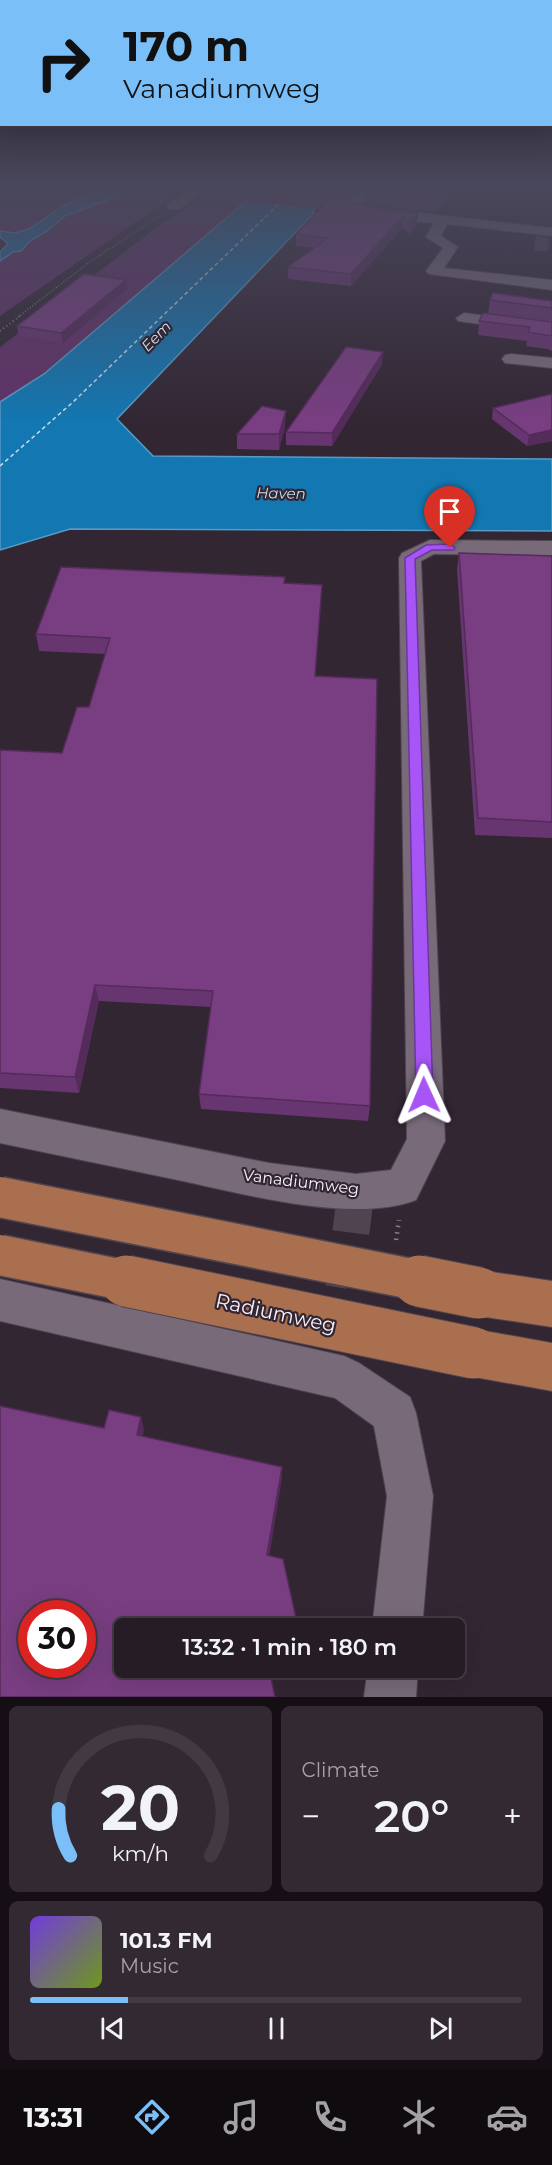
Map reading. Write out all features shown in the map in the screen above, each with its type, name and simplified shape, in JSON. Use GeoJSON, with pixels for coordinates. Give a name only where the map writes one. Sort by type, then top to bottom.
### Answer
{"type":"FeatureCollection","features":[{"type":"Feature","properties":{"kind":"main road"},"geometry":{"type":"LineString","coordinates":[[0,1197],[479,1293],[552,1304]]}},
{"type":"Feature","properties":{"kind":"main road","name":"Radiumweg"},"geometry":{"type":"LineString","coordinates":[[0,1255],[552,1367]]}},
{"type":"Feature","properties":{"kind":"street"},"geometry":{"type":"LineString","coordinates":[[439,264],[434,271],[552,285]]}},
{"type":"Feature","properties":{"kind":"street"},"geometry":{"type":"LineString","coordinates":[[464,318],[552,329]]}},
{"type":"Feature","properties":{"kind":"street"},"geometry":{"type":"LineString","coordinates":[[511,359],[552,363]]}},
{"type":"Feature","properties":{"kind":"street","name":"Vanadiumweg"},"geometry":{"type":"LineString","coordinates":[[0,1126],[269,1181],[356,1192],[402,1187],[426,1141],[410,558],[430,547],[552,548]]}},
{"type":"Feature","properties":{"kind":"street"},"geometry":{"type":"LineString","coordinates":[[0,1300],[344,1378],[394,1413],[410,1496],[398,1618]]}},
{"type":"Feature","properties":{"kind":"street"},"geometry":{"type":"LineString","coordinates":[[390,1697],[392,1678]]}},
{"type":"Feature","properties":{"kind":"path"},"geometry":{"type":"LineString","coordinates":[[0,331],[87,264]]}},
{"type":"Feature","properties":{"kind":"shaded area"},"geometry":{"type":"Polygon","coordinates":[[[0,264],[75,264],[0,316],[0,264]]]}},
{"type":"Feature","properties":{"kind":"shaded area"},"geometry":{"type":"Polygon","coordinates":[[[108,264],[172,264],[44,374],[0,402],[0,347],[108,264]]]}},
{"type":"Feature","properties":{"kind":"water"},"geometry":{"type":"Polygon","coordinates":[[[172,264],[265,264],[117,419],[153,456],[552,459],[552,531],[70,529],[0,550],[0,402],[44,374],[172,264]]]}},
{"type":"Feature","properties":{"kind":"building"},"geometry":{"type":"Polygon","coordinates":[[[292,264],[360,264],[351,274],[288,267],[292,264]]]}},
{"type":"Feature","properties":{"kind":"building"},"geometry":{"type":"Polygon","coordinates":[[[84,274],[126,280],[61,333],[17,326],[84,274]]]}},
{"type":"Feature","properties":{"kind":"building"},"geometry":{"type":"Polygon","coordinates":[[[493,293],[552,301],[552,308],[490,300],[493,293]]]}},
{"type":"Feature","properties":{"kind":"building"},"geometry":{"type":"Polygon","coordinates":[[[483,313],[552,322],[552,336],[528,332],[530,327],[479,321],[483,313]]]}},
{"type":"Feature","properties":{"kind":"building"},"geometry":{"type":"Polygon","coordinates":[[[346,347],[383,352],[332,433],[286,432],[346,347]]]}},
{"type":"Feature","properties":{"kind":"building"},"geometry":{"type":"Polygon","coordinates":[[[552,394],[552,430],[529,435],[493,408],[552,394]]]}},
{"type":"Feature","properties":{"kind":"building"},"geometry":{"type":"Polygon","coordinates":[[[262,406],[286,411],[279,434],[237,434],[262,406]]]}},
{"type":"Feature","properties":{"kind":"building"},"geometry":{"type":"Polygon","coordinates":[[[459,553],[552,556],[552,822],[478,818],[459,553]]]}},
{"type":"Feature","properties":{"kind":"building"},"geometry":{"type":"Polygon","coordinates":[[[61,567],[285,577],[284,583],[322,585],[315,676],[377,679],[370,1106],[199,1094],[213,991],[95,985],[75,1077],[0,1073],[0,750],[62,753],[77,707],[89,707],[110,638],[36,634],[61,567]]]}},
{"type":"Feature","properties":{"kind":"building"},"geometry":{"type":"Polygon","coordinates":[[[0,1406],[104,1428],[109,1410],[141,1417],[137,1435],[282,1467],[267,1555],[283,1559],[296,1618],[114,1618],[114,1678],[271,1678],[275,1697],[0,1697],[0,1406]]]}},
{"type":"Feature","properties":{"kind":"ferry route"},"geometry":{"type":"LineString","coordinates":[[0,466],[72,403],[216,264]]}},
{"type":"Feature","properties":{"kind":"tunnel"},"geometry":{"type":"LineString","coordinates":[[329,1267],[346,1270],[356,1192]]}},
{"type":"Feature","properties":{"kind":"route"},"geometry":{"type":"LineString","coordinates":[[424,1095],[410,558],[430,547],[450,548]]}},
{"type":"Feature","properties":{"kind":"water label","name":"Eem"},"geometry":{"type":"Point","coordinates":[156,336]}},
{"type":"Feature","properties":{"kind":"water label","name":"Haven"},"geometry":{"type":"Point","coordinates":[281,493]}}]}
